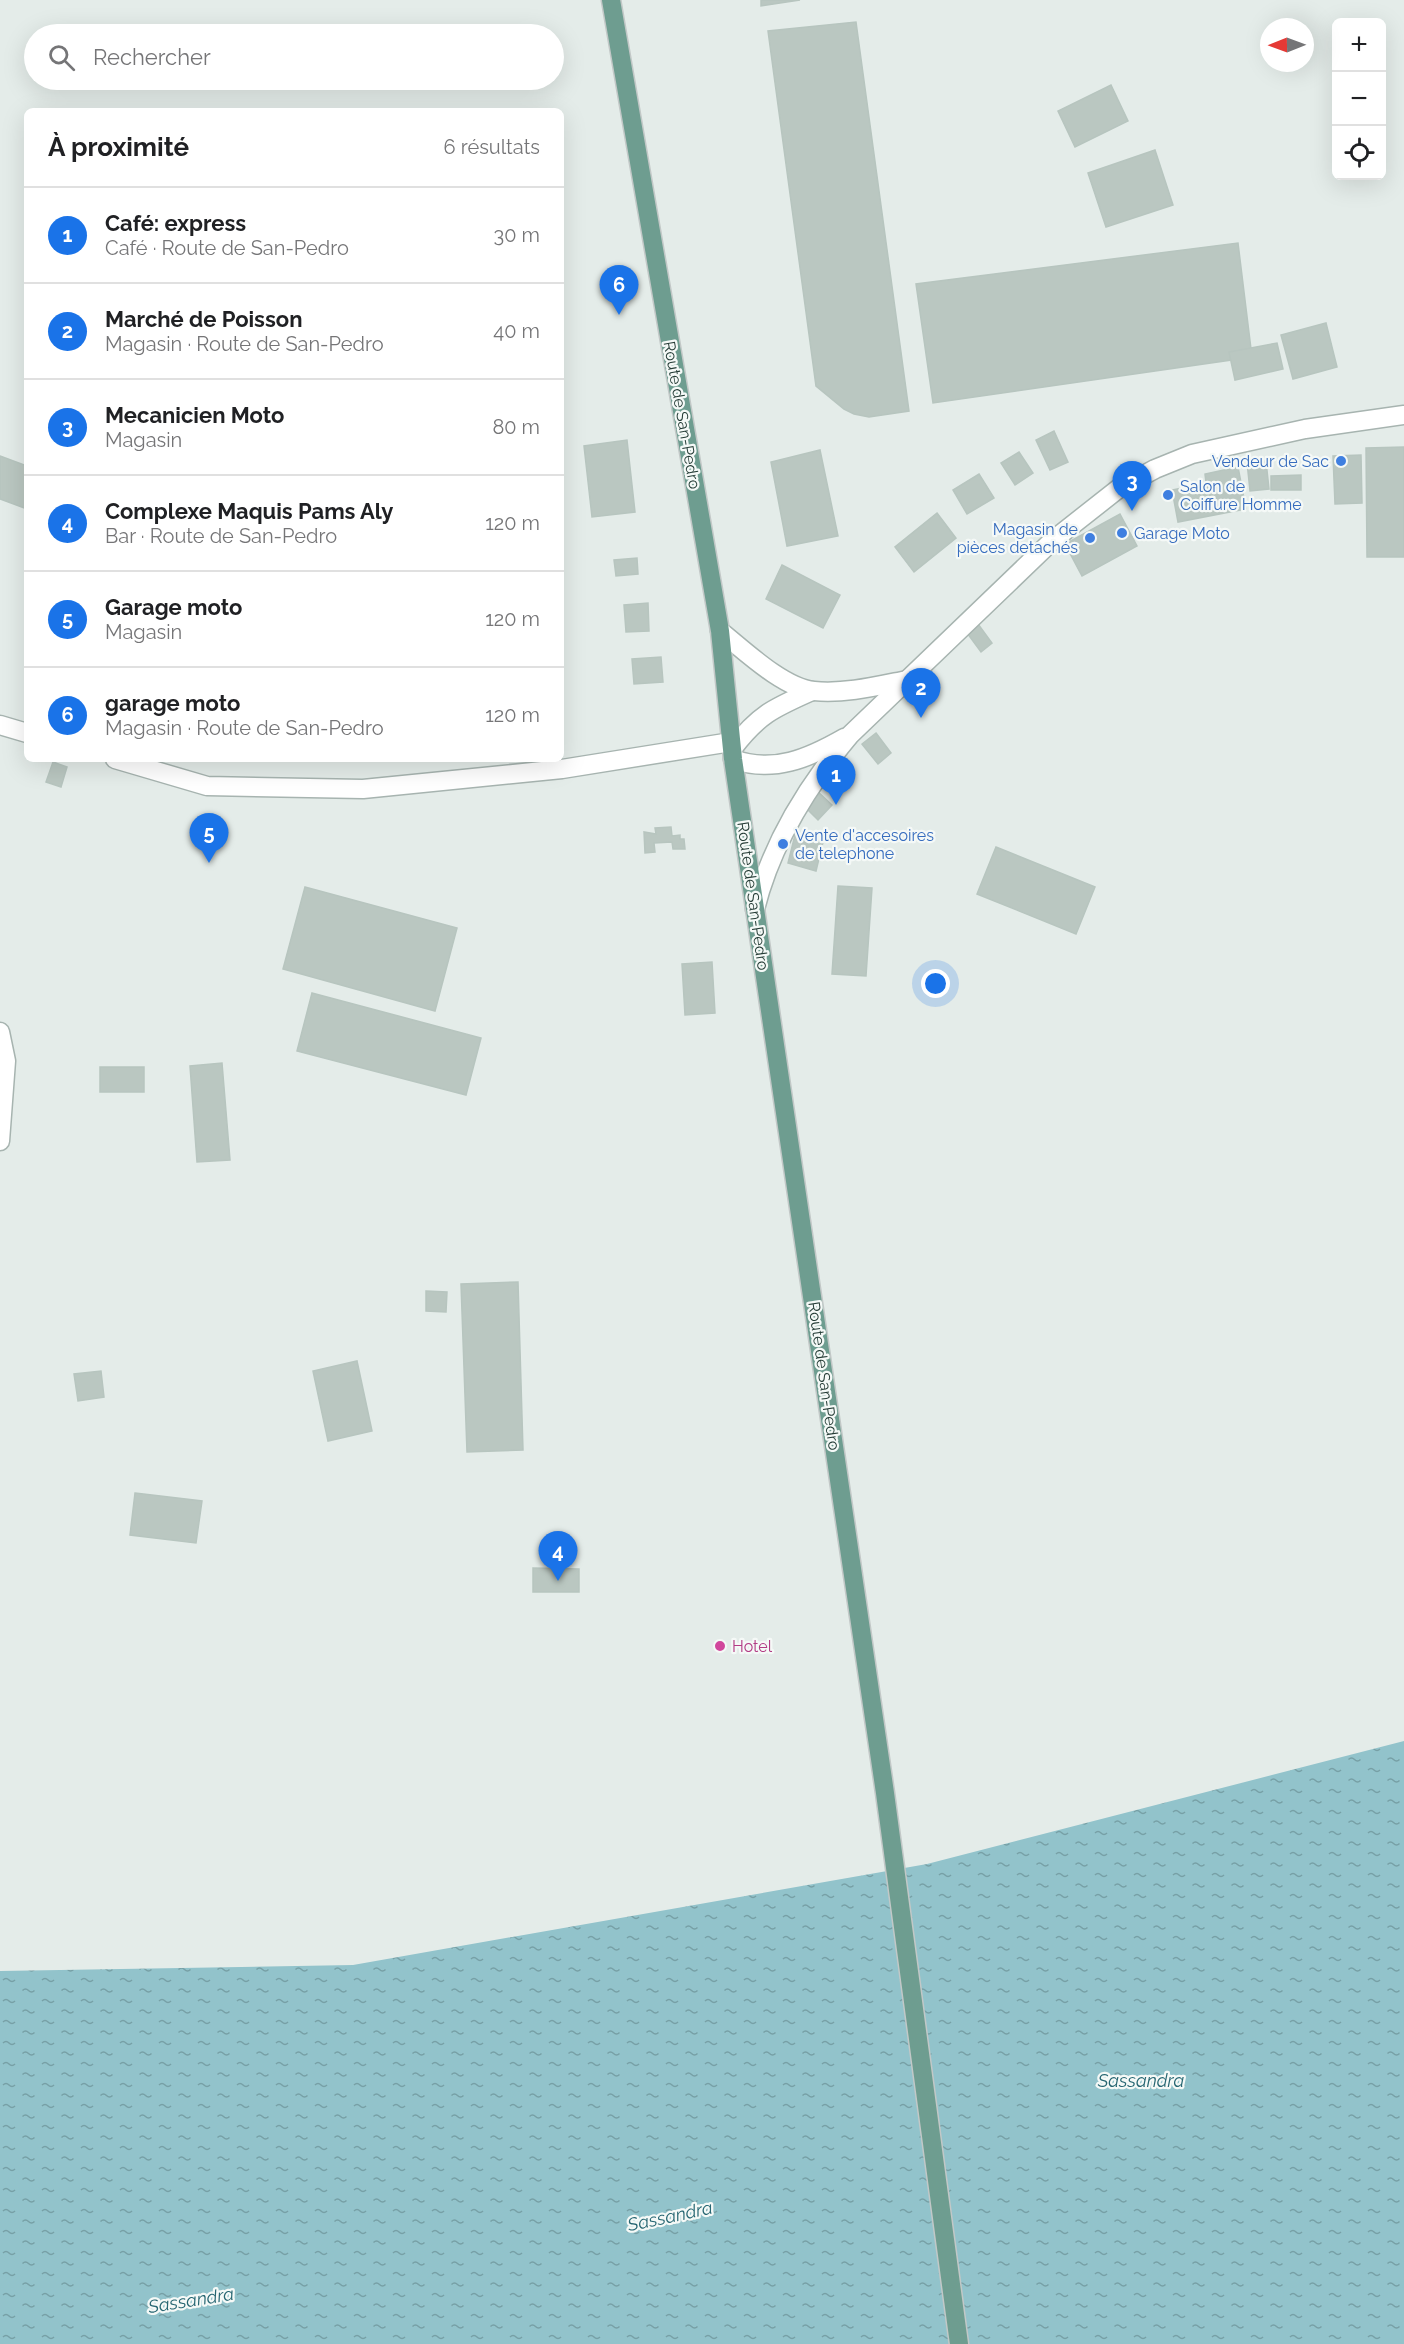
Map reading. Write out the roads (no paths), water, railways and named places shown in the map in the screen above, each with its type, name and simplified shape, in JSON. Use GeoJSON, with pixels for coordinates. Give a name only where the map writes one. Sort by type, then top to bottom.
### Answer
{"type":"FeatureCollection","features":[{"type":"Feature","properties":{"kind":"main road","name":"Route de San-Pedro"},"geometry":{"type":"LineString","coordinates":[[610,0],[720,631],[732,750],[885,1793],[959,2344]]}},
{"type":"Feature","properties":{"kind":"street"},"geometry":{"type":"LineString","coordinates":[[755,910],[764,875],[792,821],[821,770],[850,735],[947,645],[1052,541],[1118,489],[1155,469],[1192,454],[1294,432],[1404,415]]}},
{"type":"Feature","properties":{"kind":"street"},"geometry":{"type":"LineString","coordinates":[[720,631],[765,667],[792,684],[812,691],[862,689],[907,680]]}},
{"type":"Feature","properties":{"kind":"street"},"geometry":{"type":"LineString","coordinates":[[732,750],[750,726],[768,711],[812,691]]}},
{"type":"Feature","properties":{"kind":"street"},"geometry":{"type":"LineString","coordinates":[[0,725],[24,732]]}},
{"type":"Feature","properties":{"kind":"street"},"geometry":{"type":"LineString","coordinates":[[126,762],[207,786],[363,789],[732,750],[751,766],[771,766],[790,762],[850,735]]}},
{"type":"Feature","properties":{"kind":"street"},"geometry":{"type":"LineString","coordinates":[[0,1032],[6,1060],[0,1141]]}},
{"type":"Feature","properties":{"kind":"water","name":"Sassandra"},"geometry":{"type":"Polygon","coordinates":[[[1404,1741],[1404,2344],[0,2344],[0,1971],[353,1965],[927,1864],[1404,1741]]]}},
{"type":"Feature","properties":{"kind":"place","name":"garage moto"},"geometry":{"type":"Point","coordinates":[619,315]}},
{"type":"Feature","properties":{"kind":"place","name":"Vendeur de Sac"},"geometry":{"type":"Point","coordinates":[1341,461]}},
{"type":"Feature","properties":{"kind":"place","name":"Salon de Coiffure Homme"},"geometry":{"type":"Point","coordinates":[1168,495]}},
{"type":"Feature","properties":{"kind":"place","name":"Mecanicien Moto"},"geometry":{"type":"Point","coordinates":[1132,511]}},
{"type":"Feature","properties":{"kind":"place","name":"Garage Moto"},"geometry":{"type":"Point","coordinates":[1122,533]}},
{"type":"Feature","properties":{"kind":"place","name":"Magasin de pièces detachés"},"geometry":{"type":"Point","coordinates":[1090,538]}},
{"type":"Feature","properties":{"kind":"place","name":"Marché de Poisson"},"geometry":{"type":"Point","coordinates":[921,718]}},
{"type":"Feature","properties":{"kind":"place","name":"Café: express"},"geometry":{"type":"Point","coordinates":[836,805]}},
{"type":"Feature","properties":{"kind":"place","name":"Vente d'accesoires de telephone"},"geometry":{"type":"Point","coordinates":[783,844]}},
{"type":"Feature","properties":{"kind":"place","name":"Garage moto"},"geometry":{"type":"Point","coordinates":[209,863]}},
{"type":"Feature","properties":{"kind":"place","name":"Complexe Maquis Pams Aly"},"geometry":{"type":"Point","coordinates":[558,1581]}},
{"type":"Feature","properties":{"kind":"place","name":"Hotel"},"geometry":{"type":"Point","coordinates":[720,1646]}}]}
